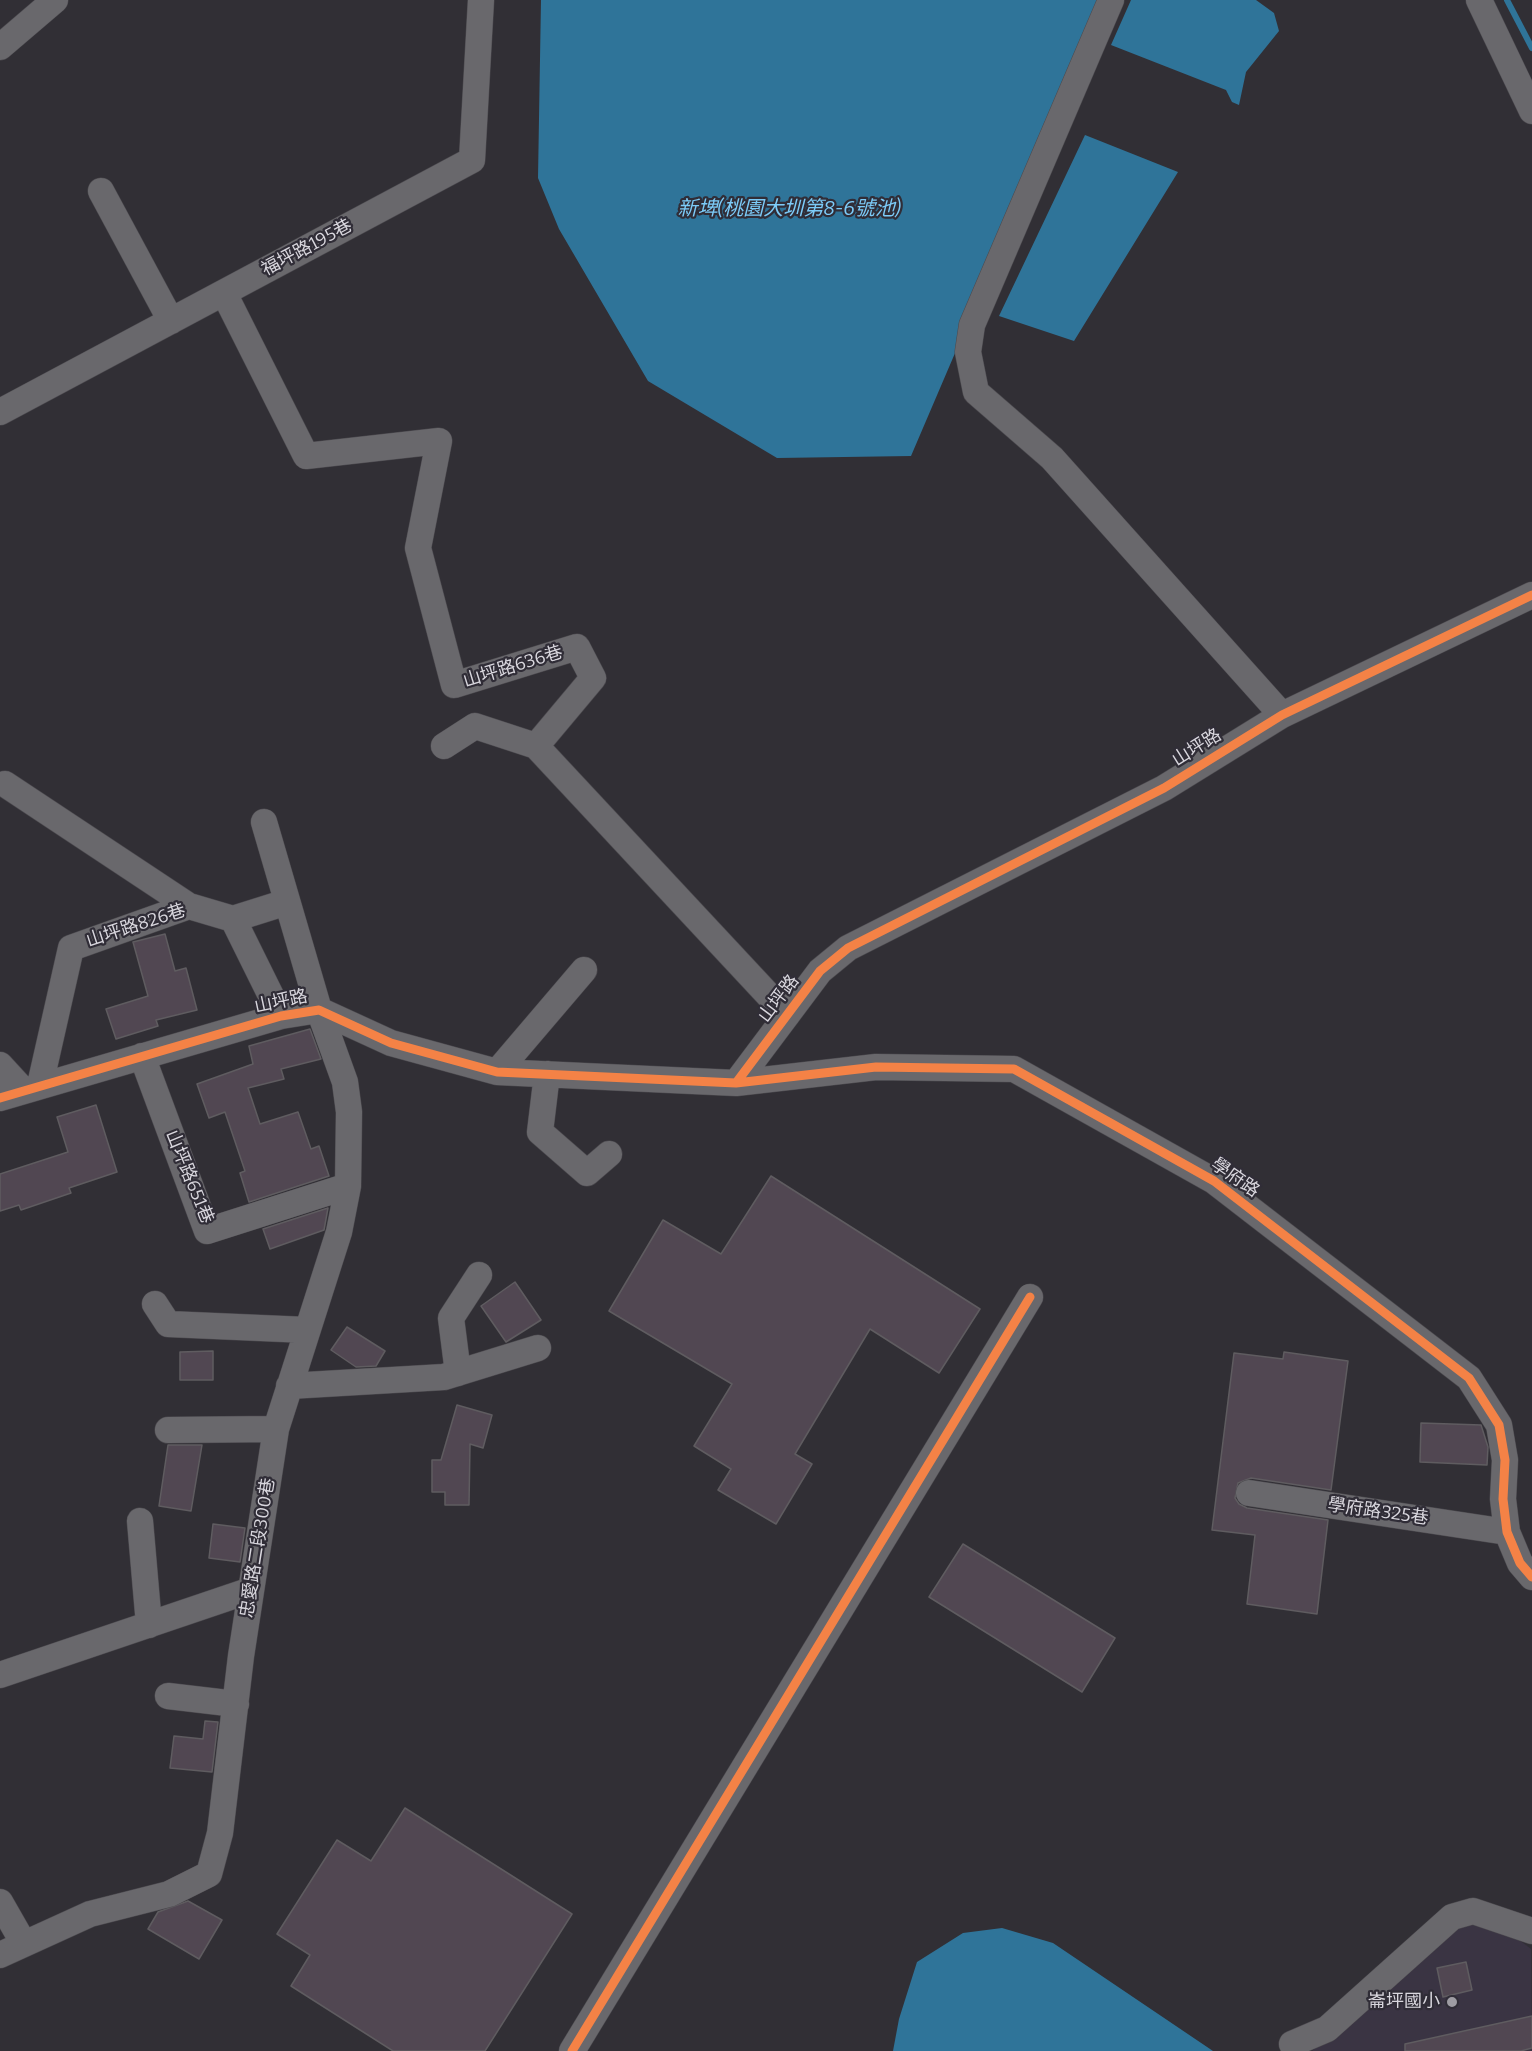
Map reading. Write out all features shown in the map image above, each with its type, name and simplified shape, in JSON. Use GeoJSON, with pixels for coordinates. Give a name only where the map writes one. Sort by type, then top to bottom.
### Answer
{"type":"FeatureCollection","features":[{"type":"Feature","properties":{"kind":"street"},"geometry":{"type":"LineString","coordinates":[[0,46],[56,0]]}},
{"type":"Feature","properties":{"kind":"street","name":"福坪路195巷"},"geometry":{"type":"LineString","coordinates":[[0,412],[472,160],[482,0]]}},
{"type":"Feature","properties":{"kind":"street"},"geometry":{"type":"LineString","coordinates":[[1111,0],[972,325],[968,352],[976,392],[1052,458],[1282,715]]}},
{"type":"Feature","properties":{"kind":"street"},"geometry":{"type":"LineString","coordinates":[[1479,0],[1532,111]]}},
{"type":"Feature","properties":{"kind":"street"},"geometry":{"type":"LineString","coordinates":[[101,191],[171,321]]}},
{"type":"Feature","properties":{"kind":"street","name":"山坪路636巷"},"geometry":{"type":"LineString","coordinates":[[224,293],[306,456],[439,441],[418,548],[454,685],[577,647],[593,678],[536,746]]}},
{"type":"Feature","properties":{"kind":"street","name":"山坪路"},"geometry":{"type":"LineString","coordinates":[[21,1091],[281,1016],[319,1010],[391,1043],[497,1072],[736,1083],[820,971],[848,948],[1164,788],[1282,715],[1532,595]]}},
{"type":"Feature","properties":{"kind":"street"},"geometry":{"type":"LineString","coordinates":[[444,746],[475,726],[536,746],[787,1015]]}},
{"type":"Feature","properties":{"kind":"street"},"geometry":{"type":"LineString","coordinates":[[5,784],[189,906]]}},
{"type":"Feature","properties":{"kind":"street","name":"忠愛路二段300巷"},"geometry":{"type":"LineString","coordinates":[[0,1955],[90,1914],[169,1894],[209,1874],[220,1833],[251,1590],[276,1430],[339,1232],[348,1186],[349,1112],[345,1082],[319,1010],[264,822]]}},
{"type":"Feature","properties":{"kind":"street"},"geometry":{"type":"LineString","coordinates":[[281,1016],[233,919],[287,902]]}},
{"type":"Feature","properties":{"kind":"street","name":"山坪路826巷"},"geometry":{"type":"LineString","coordinates":[[21,1091],[71,948],[189,906],[233,919]]}},
{"type":"Feature","properties":{"kind":"street"},"geometry":{"type":"LineString","coordinates":[[497,1072],[584,970]]}},
{"type":"Feature","properties":{"kind":"street","name":"山坪路651巷"},"geometry":{"type":"LineString","coordinates":[[142,1056],[207,1231],[348,1186]]}},
{"type":"Feature","properties":{"kind":"street"},"geometry":{"type":"LineString","coordinates":[[0,1065],[21,1091]]}},
{"type":"Feature","properties":{"kind":"street","name":"學府路"},"geometry":{"type":"LineString","coordinates":[[736,1083],[876,1067],[1014,1069],[1214,1181],[1469,1378],[1499,1425],[1505,1460],[1503,1499],[1508,1532],[1528,1565]]}},
{"type":"Feature","properties":{"kind":"street"},"geometry":{"type":"LineString","coordinates":[[547,1074],[540,1132],[587,1173],[609,1154]]}},
{"type":"Feature","properties":{"kind":"street"},"geometry":{"type":"LineString","coordinates":[[458,1372],[452,1318],[479,1275]]}},
{"type":"Feature","properties":{"kind":"street"},"geometry":{"type":"LineString","coordinates":[[572,2051],[1030,1297]]}},
{"type":"Feature","properties":{"kind":"street"},"geometry":{"type":"LineString","coordinates":[[155,1304],[168,1324],[307,1330]]}},
{"type":"Feature","properties":{"kind":"street"},"geometry":{"type":"LineString","coordinates":[[289,1386],[444,1377],[538,1348]]}},
{"type":"Feature","properties":{"kind":"street"},"geometry":{"type":"LineString","coordinates":[[168,1430],[276,1430]]}},
{"type":"Feature","properties":{"kind":"street","name":"學府路325巷"},"geometry":{"type":"LineString","coordinates":[[1249,1493],[1508,1532]]}},
{"type":"Feature","properties":{"kind":"street"},"geometry":{"type":"LineString","coordinates":[[140,1521],[149,1625]]}},
{"type":"Feature","properties":{"kind":"street"},"geometry":{"type":"LineString","coordinates":[[0,1675],[251,1590]]}},
{"type":"Feature","properties":{"kind":"street"},"geometry":{"type":"LineString","coordinates":[[168,1696],[236,1704]]}},
{"type":"Feature","properties":{"kind":"street"},"geometry":{"type":"LineString","coordinates":[[0,1902],[24,1944]]}},
{"type":"Feature","properties":{"kind":"street"},"geometry":{"type":"LineString","coordinates":[[1292,2044],[1327,2029],[1452,1917],[1473,1911],[1532,1931]]}},
{"type":"Feature","properties":{"kind":"shaded area","name":"崙坪國小"},"geometry":{"type":"Polygon","coordinates":[[[1498,1924],[1531,1949],[1532,2051],[1312,2051],[1463,1925],[1498,1924]]]}},
{"type":"Feature","properties":{"kind":"water","name":"新埤(桃園大圳第8-6號池)"},"geometry":{"type":"Polygon","coordinates":[[[541,0],[1106,0],[911,456],[777,458],[648,381],[559,229],[538,178],[541,0]]]}},
{"type":"Feature","properties":{"kind":"water"},"geometry":{"type":"Polygon","coordinates":[[[1131,0],[1256,0],[1274,13],[1279,31],[1246,72],[1239,105],[1232,102],[1226,90],[1111,45],[1131,0]]]}},
{"type":"Feature","properties":{"kind":"water"},"geometry":{"type":"Polygon","coordinates":[[[1085,135],[1178,172],[1074,341],[999,316],[1085,135]]]}},
{"type":"Feature","properties":{"kind":"water"},"geometry":{"type":"Polygon","coordinates":[[[1002,1928],[1053,1943],[1213,2051],[893,2051],[899,2019],[917,1962],[963,1933],[1002,1928]]]}},
{"type":"Feature","properties":{"kind":"building"},"geometry":{"type":"Polygon","coordinates":[[[165,934],[175,971],[186,968],[197,1010],[156,1020],[158,1026],[116,1039],[106,1009],[148,996],[133,942],[165,934]]]}},
{"type":"Feature","properties":{"kind":"building"},"geometry":{"type":"Polygon","coordinates":[[[310,1029],[321,1059],[281,1069],[284,1079],[248,1088],[260,1124],[298,1112],[311,1149],[319,1146],[329,1176],[249,1202],[240,1173],[245,1171],[225,1112],[209,1118],[197,1084],[253,1064],[249,1046],[310,1029]]]}},
{"type":"Feature","properties":{"kind":"building"},"geometry":{"type":"Polygon","coordinates":[[[96,1105],[117,1172],[69,1188],[71,1193],[21,1210],[19,1205],[0,1211],[0,1174],[68,1152],[57,1117],[96,1105]]]}},
{"type":"Feature","properties":{"kind":"building"},"geometry":{"type":"Polygon","coordinates":[[[771,1176],[980,1309],[939,1373],[870,1329],[795,1454],[812,1464],[776,1524],[718,1490],[731,1469],[694,1446],[732,1384],[609,1311],[663,1220],[721,1254],[771,1176]]]}},
{"type":"Feature","properties":{"kind":"building"},"geometry":{"type":"Polygon","coordinates":[[[328,1208],[324,1230],[270,1249],[263,1229],[328,1208]]]}},
{"type":"Feature","properties":{"kind":"building"},"geometry":{"type":"Polygon","coordinates":[[[515,1282],[541,1320],[506,1342],[481,1306],[515,1282]]]}},
{"type":"Feature","properties":{"kind":"building"},"geometry":{"type":"Polygon","coordinates":[[[347,1327],[385,1351],[376,1366],[356,1367],[331,1350],[347,1327]]]}},
{"type":"Feature","properties":{"kind":"building"},"geometry":{"type":"Polygon","coordinates":[[[213,1351],[213,1380],[180,1380],[180,1352],[213,1351]]]}},
{"type":"Feature","properties":{"kind":"building"},"geometry":{"type":"Polygon","coordinates":[[[1284,1352],[1348,1361],[1331,1490],[1251,1478],[1238,1483],[1235,1498],[1239,1504],[1247,1508],[1328,1520],[1317,1614],[1247,1604],[1255,1535],[1212,1530],[1234,1353],[1283,1359],[1284,1352]]]}},
{"type":"Feature","properties":{"kind":"building"},"geometry":{"type":"Polygon","coordinates":[[[457,1405],[492,1415],[483,1448],[470,1444],[469,1505],[445,1505],[445,1492],[432,1492],[432,1460],[441,1460],[457,1405]]]}},
{"type":"Feature","properties":{"kind":"building"},"geometry":{"type":"Polygon","coordinates":[[[1421,1423],[1481,1425],[1488,1447],[1487,1465],[1420,1462],[1421,1423]]]}},
{"type":"Feature","properties":{"kind":"building"},"geometry":{"type":"Polygon","coordinates":[[[168,1445],[202,1445],[191,1511],[159,1506],[168,1445]]]}},
{"type":"Feature","properties":{"kind":"building"},"geometry":{"type":"Polygon","coordinates":[[[213,1524],[245,1528],[240,1562],[209,1558],[213,1524]]]}},
{"type":"Feature","properties":{"kind":"building"},"geometry":{"type":"Polygon","coordinates":[[[963,1544],[1115,1638],[1082,1692],[929,1597],[963,1544]]]}},
{"type":"Feature","properties":{"kind":"building"},"geometry":{"type":"Polygon","coordinates":[[[205,1721],[218,1722],[212,1772],[170,1768],[174,1736],[203,1739],[205,1721]]]}},
{"type":"Feature","properties":{"kind":"building"},"geometry":{"type":"Polygon","coordinates":[[[405,1808],[572,1914],[485,2051],[393,2051],[291,1986],[310,1955],[277,1934],[337,1840],[371,1861],[405,1808]]]}},
{"type":"Feature","properties":{"kind":"building"},"geometry":{"type":"Polygon","coordinates":[[[188,1901],[222,1920],[199,1959],[148,1929],[158,1912],[188,1901]]]}},
{"type":"Feature","properties":{"kind":"building"},"geometry":{"type":"Polygon","coordinates":[[[1466,1962],[1472,1990],[1443,1997],[1437,1968],[1466,1962]]]}},
{"type":"Feature","properties":{"kind":"building"},"geometry":{"type":"Polygon","coordinates":[[[1532,2016],[1532,2048],[1521,2051],[1405,2051],[1405,2044],[1532,2016]]]}},
{"type":"Feature","properties":{"kind":"waterway"},"geometry":{"type":"LineString","coordinates":[[1507,0],[1532,48]]}},
{"type":"Feature","properties":{"kind":"cycle path"},"geometry":{"type":"LineString","coordinates":[[0,1098],[281,1016],[319,1010],[391,1043],[497,1072],[736,1083],[820,971],[848,948],[1164,788],[1282,715],[1532,595]]}},
{"type":"Feature","properties":{"kind":"cycle path"},"geometry":{"type":"LineString","coordinates":[[736,1083],[876,1067],[1014,1069],[1214,1181],[1469,1378],[1499,1425],[1505,1460],[1503,1499],[1507,1532],[1520,1563],[1532,1577]]}},
{"type":"Feature","properties":{"kind":"cycle path"},"geometry":{"type":"LineString","coordinates":[[572,2051],[1030,1297]]}},
{"type":"Feature","properties":{"kind":"place","name":"崙坪國小"},"geometry":{"type":"Point","coordinates":[1452,2002]}}]}
